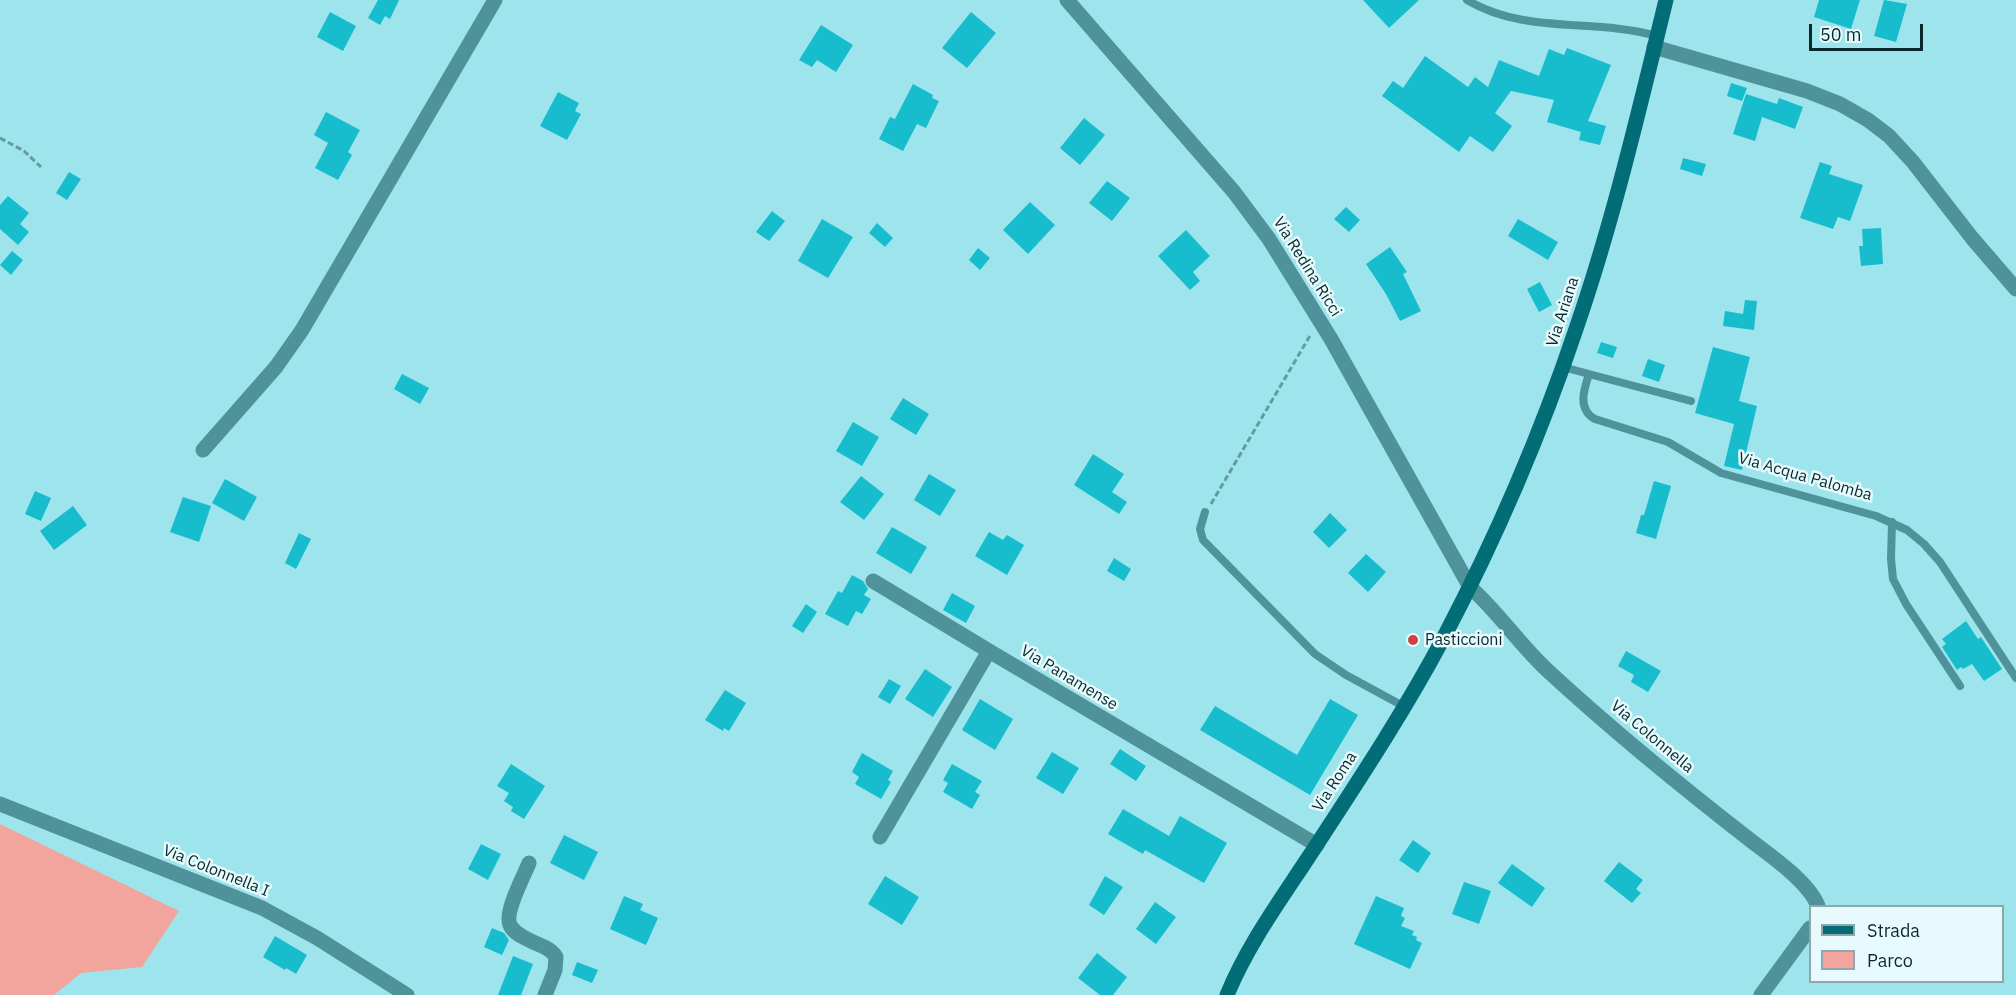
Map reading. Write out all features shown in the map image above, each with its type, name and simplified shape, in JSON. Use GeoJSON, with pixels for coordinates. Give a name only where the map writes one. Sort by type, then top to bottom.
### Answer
{"type":"FeatureCollection","features":[{"type":"Feature","properties":{"kind":"main road","name":"Via Ariana"},"geometry":{"type":"LineString","coordinates":[[1470,587],[1521,477],[1563,367],[1610,219],[1666,0]]}},
{"type":"Feature","properties":{"kind":"main road","name":"Via Roma"},"geometry":{"type":"LineString","coordinates":[[1227,995],[1264,926],[1405,707],[1470,587]]}},
{"type":"Feature","properties":{"kind":"street"},"geometry":{"type":"LineString","coordinates":[[203,450],[299,336],[495,0]]}},
{"type":"Feature","properties":{"kind":"street","name":"Via Redina Ricci"},"geometry":{"type":"LineString","coordinates":[[1067,0],[1244,205],[1278,252],[1319,319],[1470,587]]}},
{"type":"Feature","properties":{"kind":"street"},"geometry":{"type":"LineString","coordinates":[[1655,42],[1807,91],[1840,104],[1868,120],[1888,136],[1913,162],[1972,238],[2016,289]]}},
{"type":"Feature","properties":{"kind":"street","name":"Via Panamense"},"geometry":{"type":"LineString","coordinates":[[873,580],[988,651],[1317,844]]}},
{"type":"Feature","properties":{"kind":"street","name":"Via Colonnella"},"geometry":{"type":"LineString","coordinates":[[1470,587],[1495,610],[1525,648],[1547,671],[1682,786],[1787,870],[1810,893],[1817,905]]}},
{"type":"Feature","properties":{"kind":"street"},"geometry":{"type":"LineString","coordinates":[[880,837],[988,651]]}},
{"type":"Feature","properties":{"kind":"street","name":"Via Colonnella I"},"geometry":{"type":"LineString","coordinates":[[0,804],[262,908],[317,938],[407,995]]}},
{"type":"Feature","properties":{"kind":"street"},"geometry":{"type":"LineString","coordinates":[[529,863],[511,908],[509,921],[517,934],[551,950],[556,957],[555,970],[545,995]]}},
{"type":"Feature","properties":{"kind":"street"},"geometry":{"type":"LineString","coordinates":[[1761,995],[1809,929]]}},
{"type":"Feature","properties":{"kind":"lane"},"geometry":{"type":"LineString","coordinates":[[1467,0],[1496,14],[1526,22],[1620,28],[1655,42]]}},
{"type":"Feature","properties":{"kind":"lane"},"geometry":{"type":"LineString","coordinates":[[1563,367],[1691,401]]}},
{"type":"Feature","properties":{"kind":"lane","name":"Via Acqua Palomba"},"geometry":{"type":"LineString","coordinates":[[1589,374],[1584,392],[1584,403],[1587,412],[1594,419],[1668,442],[1721,472],[1892,522],[1914,535],[1933,553],[2016,678]]}},
{"type":"Feature","properties":{"kind":"lane"},"geometry":{"type":"LineString","coordinates":[[1205,512],[1200,529],[1203,540],[1308,648],[1331,666],[1405,707]]}},
{"type":"Feature","properties":{"kind":"lane"},"geometry":{"type":"LineString","coordinates":[[1892,522],[1893,579],[1906,604],[1960,686]]}},
{"type":"Feature","properties":{"kind":"path"},"geometry":{"type":"LineString","coordinates":[[0,138],[24,151],[41,167]]}},
{"type":"Feature","properties":{"kind":"path"},"geometry":{"type":"LineString","coordinates":[[1205,512],[1319,319]]}},
{"type":"Feature","properties":{"kind":"green space"},"geometry":{"type":"Polygon","coordinates":[[[0,824],[179,911],[142,967],[81,973],[54,995],[0,995],[0,824]]]}},
{"type":"Feature","properties":{"kind":"building"},"geometry":{"type":"Polygon","coordinates":[[[378,0],[399,0],[390,19],[385,16],[380,25],[368,18],[378,0]]]}},
{"type":"Feature","properties":{"kind":"building"},"geometry":{"type":"Polygon","coordinates":[[[1363,0],[1419,0],[1389,28],[1363,0]]]}},
{"type":"Feature","properties":{"kind":"building"},"geometry":{"type":"Polygon","coordinates":[[[1819,0],[1860,0],[1851,29],[1814,17],[1819,0]]]}},
{"type":"Feature","properties":{"kind":"building"},"geometry":{"type":"Polygon","coordinates":[[[1884,0],[1907,4],[1896,42],[1874,36],[1884,0]]]}},
{"type":"Feature","properties":{"kind":"building"},"geometry":{"type":"Polygon","coordinates":[[[330,12],[356,26],[343,51],[317,37],[330,12]]]}},
{"type":"Feature","properties":{"kind":"building"},"geometry":{"type":"Polygon","coordinates":[[[971,12],[996,33],[967,68],[942,48],[971,12]]]}},
{"type":"Feature","properties":{"kind":"building"},"geometry":{"type":"Polygon","coordinates":[[[821,25],[853,45],[836,72],[817,60],[812,67],[799,60],[821,25]]]}},
{"type":"Feature","properties":{"kind":"building"},"geometry":{"type":"Polygon","coordinates":[[[1567,48],[1611,65],[1588,121],[1606,126],[1600,145],[1579,140],[1581,132],[1547,122],[1554,100],[1511,91],[1495,113],[1512,126],[1493,152],[1470,136],[1459,152],[1382,96],[1393,81],[1403,88],[1425,56],[1468,87],[1475,77],[1488,87],[1499,60],[1539,76],[1549,49],[1564,55],[1567,48]]]}},
{"type":"Feature","properties":{"kind":"building"},"geometry":{"type":"Polygon","coordinates":[[[1731,83],[1747,88],[1742,101],[1727,96],[1731,83]]]}},
{"type":"Feature","properties":{"kind":"building"},"geometry":{"type":"Polygon","coordinates":[[[913,84],[939,101],[926,128],[917,124],[903,151],[879,139],[890,117],[895,119],[913,84]]]}},
{"type":"Feature","properties":{"kind":"building"},"geometry":{"type":"Polygon","coordinates":[[[558,92],[579,103],[575,111],[581,114],[567,140],[540,126],[558,92]]]}},
{"type":"Feature","properties":{"kind":"building"},"geometry":{"type":"Polygon","coordinates":[[[1746,94],[1777,104],[1779,98],[1803,107],[1795,129],[1762,117],[1755,141],[1733,134],[1746,94]]]}},
{"type":"Feature","properties":{"kind":"building"},"geometry":{"type":"Polygon","coordinates":[[[326,112],[360,130],[348,152],[352,155],[338,180],[315,168],[328,143],[314,135],[326,112]]]}},
{"type":"Feature","properties":{"kind":"building"},"geometry":{"type":"Polygon","coordinates":[[[1084,118],[1105,135],[1080,165],[1060,148],[1084,118]]]}},
{"type":"Feature","properties":{"kind":"building"},"geometry":{"type":"Polygon","coordinates":[[[1683,158],[1706,164],[1702,176],[1680,169],[1683,158]]]}},
{"type":"Feature","properties":{"kind":"building"},"geometry":{"type":"Polygon","coordinates":[[[1820,162],[1832,166],[1829,174],[1863,185],[1850,221],[1838,217],[1833,229],[1800,218],[1820,162]]]}},
{"type":"Feature","properties":{"kind":"building"},"geometry":{"type":"Polygon","coordinates":[[[69,172],[81,179],[67,200],[56,193],[69,172]]]}},
{"type":"Feature","properties":{"kind":"building"},"geometry":{"type":"Polygon","coordinates":[[[1107,181],[1130,198],[1112,221],[1089,203],[1107,181]]]}},
{"type":"Feature","properties":{"kind":"building"},"geometry":{"type":"Polygon","coordinates":[[[8,196],[29,213],[20,224],[29,232],[18,245],[0,229],[0,205],[8,196]]]}},
{"type":"Feature","properties":{"kind":"building"},"geometry":{"type":"Polygon","coordinates":[[[1030,202],[1055,225],[1028,254],[1003,230],[1030,202]]]}},
{"type":"Feature","properties":{"kind":"building"},"geometry":{"type":"Polygon","coordinates":[[[1346,207],[1360,220],[1349,232],[1334,219],[1346,207]]]}},
{"type":"Feature","properties":{"kind":"building"},"geometry":{"type":"Polygon","coordinates":[[[772,211],[785,221],[769,241],[756,232],[772,211]]]}},
{"type":"Feature","properties":{"kind":"building"},"geometry":{"type":"Polygon","coordinates":[[[822,219],[853,237],[828,278],[798,261],[822,219]]]}},
{"type":"Feature","properties":{"kind":"building"},"geometry":{"type":"Polygon","coordinates":[[[1518,219],[1558,242],[1548,260],[1508,236],[1518,219]]]}},
{"type":"Feature","properties":{"kind":"building"},"geometry":{"type":"Polygon","coordinates":[[[877,223],[893,238],[885,247],[869,233],[877,223]]]}},
{"type":"Feature","properties":{"kind":"building"},"geometry":{"type":"Polygon","coordinates":[[[1881,228],[1883,264],[1861,266],[1859,246],[1863,246],[1862,229],[1881,228]]]}},
{"type":"Feature","properties":{"kind":"building"},"geometry":{"type":"Polygon","coordinates":[[[1186,230],[1210,256],[1193,272],[1200,281],[1190,290],[1158,256],[1186,230]]]}},
{"type":"Feature","properties":{"kind":"building"},"geometry":{"type":"Polygon","coordinates":[[[1390,247],[1407,272],[1403,274],[1421,311],[1400,321],[1386,294],[1366,264],[1390,247]]]}},
{"type":"Feature","properties":{"kind":"building"},"geometry":{"type":"Polygon","coordinates":[[[978,248],[990,258],[980,270],[969,260],[978,248]]]}},
{"type":"Feature","properties":{"kind":"building"},"geometry":{"type":"Polygon","coordinates":[[[12,251],[23,260],[11,275],[0,265],[12,251]]]}},
{"type":"Feature","properties":{"kind":"building"},"geometry":{"type":"Polygon","coordinates":[[[1540,282],[1552,305],[1539,312],[1527,289],[1540,282]]]}},
{"type":"Feature","properties":{"kind":"building"},"geometry":{"type":"Polygon","coordinates":[[[1745,300],[1757,301],[1754,330],[1723,326],[1725,311],[1743,314],[1745,300]]]}},
{"type":"Feature","properties":{"kind":"building"},"geometry":{"type":"Polygon","coordinates":[[[1601,342],[1617,347],[1613,358],[1597,353],[1601,342]]]}},
{"type":"Feature","properties":{"kind":"building"},"geometry":{"type":"Polygon","coordinates":[[[1713,347],[1750,357],[1739,401],[1757,406],[1742,470],[1724,466],[1734,424],[1695,413],[1713,347]]]}},
{"type":"Feature","properties":{"kind":"building"},"geometry":{"type":"Polygon","coordinates":[[[1648,359],[1665,365],[1659,382],[1642,376],[1648,359]]]}},
{"type":"Feature","properties":{"kind":"building"},"geometry":{"type":"Polygon","coordinates":[[[402,374],[429,388],[420,404],[394,389],[402,374]]]}},
{"type":"Feature","properties":{"kind":"building"},"geometry":{"type":"Polygon","coordinates":[[[903,398],[929,414],[916,435],[890,419],[903,398]]]}},
{"type":"Feature","properties":{"kind":"building"},"geometry":{"type":"Polygon","coordinates":[[[853,422],[879,437],[862,466],[836,451],[853,422]]]}},
{"type":"Feature","properties":{"kind":"building"},"geometry":{"type":"Polygon","coordinates":[[[1093,454],[1124,474],[1112,492],[1127,502],[1119,514],[1074,485],[1093,454]]]}},
{"type":"Feature","properties":{"kind":"building"},"geometry":{"type":"Polygon","coordinates":[[[929,474],[956,490],[940,516],[914,500],[929,474]]]}},
{"type":"Feature","properties":{"kind":"building"},"geometry":{"type":"Polygon","coordinates":[[[861,476],[884,494],[864,520],[840,502],[861,476]]]}},
{"type":"Feature","properties":{"kind":"building"},"geometry":{"type":"Polygon","coordinates":[[[225,479],[257,497],[244,521],[212,503],[225,479]]]}},
{"type":"Feature","properties":{"kind":"building"},"geometry":{"type":"Polygon","coordinates":[[[1654,481],[1671,486],[1656,539],[1636,533],[1654,481]]]}},
{"type":"Feature","properties":{"kind":"building"},"geometry":{"type":"Polygon","coordinates":[[[35,491],[51,498],[41,521],[25,514],[35,491]]]}},
{"type":"Feature","properties":{"kind":"building"},"geometry":{"type":"Polygon","coordinates":[[[183,497],[211,506],[199,542],[170,532],[183,497]]]}},
{"type":"Feature","properties":{"kind":"building"},"geometry":{"type":"Polygon","coordinates":[[[73,506],[87,525],[54,550],[40,531],[73,506]]]}},
{"type":"Feature","properties":{"kind":"building"},"geometry":{"type":"Polygon","coordinates":[[[1330,513],[1347,530],[1329,548],[1313,532],[1330,513]]]}},
{"type":"Feature","properties":{"kind":"building"},"geometry":{"type":"Polygon","coordinates":[[[892,527],[927,547],[911,574],[876,553],[892,527]]]}},
{"type":"Feature","properties":{"kind":"building"},"geometry":{"type":"Polygon","coordinates":[[[989,532],[1003,540],[1007,535],[1024,545],[1007,575],[975,556],[989,532]]]}},
{"type":"Feature","properties":{"kind":"building"},"geometry":{"type":"Polygon","coordinates":[[[299,533],[311,539],[296,569],[285,563],[299,533]]]}},
{"type":"Feature","properties":{"kind":"building"},"geometry":{"type":"Polygon","coordinates":[[[1366,554],[1386,572],[1368,592],[1348,573],[1366,554]]]}},
{"type":"Feature","properties":{"kind":"building"},"geometry":{"type":"Polygon","coordinates":[[[1114,558],[1131,569],[1124,581],[1107,571],[1114,558]]]}},
{"type":"Feature","properties":{"kind":"building"},"geometry":{"type":"Polygon","coordinates":[[[852,575],[863,581],[868,589],[864,595],[871,599],[862,614],[856,611],[848,626],[825,614],[838,591],[842,593],[852,575]]]}},
{"type":"Feature","properties":{"kind":"building"},"geometry":{"type":"Polygon","coordinates":[[[952,593],[975,606],[966,623],[943,610],[952,593]]]}},
{"type":"Feature","properties":{"kind":"building"},"geometry":{"type":"Polygon","coordinates":[[[806,604],[817,612],[803,633],[792,626],[806,604]]]}},
{"type":"Feature","properties":{"kind":"building"},"geometry":{"type":"Polygon","coordinates":[[[1966,621],[1978,639],[1981,637],[2002,669],[1984,681],[1972,664],[1957,670],[1942,647],[1946,644],[1942,639],[1966,621]]]}},
{"type":"Feature","properties":{"kind":"building"},"geometry":{"type":"Polygon","coordinates":[[[1626,651],[1661,671],[1648,692],[1631,682],[1634,675],[1618,666],[1626,651]]]}},
{"type":"Feature","properties":{"kind":"building"},"geometry":{"type":"Polygon","coordinates":[[[925,669],[952,687],[933,717],[905,699],[925,669]]]}},
{"type":"Feature","properties":{"kind":"building"},"geometry":{"type":"Polygon","coordinates":[[[889,679],[901,686],[890,704],[878,697],[889,679]]]}},
{"type":"Feature","properties":{"kind":"building"},"geometry":{"type":"Polygon","coordinates":[[[725,690],[746,703],[729,731],[724,728],[723,731],[705,720],[725,690]]]}},
{"type":"Feature","properties":{"kind":"building"},"geometry":{"type":"Polygon","coordinates":[[[980,699],[1013,719],[995,750],[962,730],[980,699]]]}},
{"type":"Feature","properties":{"kind":"building"},"geometry":{"type":"Polygon","coordinates":[[[1330,699],[1358,715],[1310,795],[1200,730],[1215,706],[1297,755],[1330,699]]]}},
{"type":"Feature","properties":{"kind":"building"},"geometry":{"type":"Polygon","coordinates":[[[1120,749],[1146,766],[1136,781],[1110,764],[1120,749]]]}},
{"type":"Feature","properties":{"kind":"building"},"geometry":{"type":"Polygon","coordinates":[[[1052,752],[1079,768],[1063,794],[1036,778],[1052,752]]]}},
{"type":"Feature","properties":{"kind":"building"},"geometry":{"type":"Polygon","coordinates":[[[862,753],[893,771],[888,780],[891,782],[881,799],[855,784],[859,777],[852,772],[862,753]]]}},
{"type":"Feature","properties":{"kind":"building"},"geometry":{"type":"Polygon","coordinates":[[[511,764],[545,786],[524,819],[511,811],[513,807],[504,801],[509,793],[497,786],[511,764]]]}},
{"type":"Feature","properties":{"kind":"building"},"geometry":{"type":"Polygon","coordinates":[[[952,764],[982,781],[975,792],[980,795],[972,809],[943,792],[948,783],[943,780],[952,764]]]}},
{"type":"Feature","properties":{"kind":"building"},"geometry":{"type":"Polygon","coordinates":[[[1123,809],[1169,836],[1180,816],[1227,843],[1204,883],[1145,850],[1143,854],[1108,834],[1123,809]]]}},
{"type":"Feature","properties":{"kind":"building"},"geometry":{"type":"Polygon","coordinates":[[[564,835],[598,852],[584,880],[550,863],[564,835]]]}},
{"type":"Feature","properties":{"kind":"building"},"geometry":{"type":"Polygon","coordinates":[[[1413,840],[1431,853],[1418,873],[1399,860],[1413,840]]]}},
{"type":"Feature","properties":{"kind":"building"},"geometry":{"type":"Polygon","coordinates":[[[481,844],[501,854],[488,880],[468,869],[481,844]]]}},
{"type":"Feature","properties":{"kind":"building"},"geometry":{"type":"Polygon","coordinates":[[[1619,862],[1643,880],[1636,889],[1641,893],[1632,903],[1604,881],[1619,862]]]}},
{"type":"Feature","properties":{"kind":"building"},"geometry":{"type":"Polygon","coordinates":[[[1512,864],[1545,888],[1532,907],[1498,883],[1512,864]]]}},
{"type":"Feature","properties":{"kind":"building"},"geometry":{"type":"Polygon","coordinates":[[[885,876],[919,897],[902,925],[868,904],[885,876]]]}},
{"type":"Feature","properties":{"kind":"building"},"geometry":{"type":"Polygon","coordinates":[[[1105,876],[1123,887],[1104,915],[1089,905],[1105,876]]]}},
{"type":"Feature","properties":{"kind":"building"},"geometry":{"type":"Polygon","coordinates":[[[1464,882],[1491,891],[1479,924],[1452,914],[1464,882]]]}},
{"type":"Feature","properties":{"kind":"building"},"geometry":{"type":"Polygon","coordinates":[[[624,896],[643,904],[640,910],[658,918],[646,945],[610,929],[624,896]]]}},
{"type":"Feature","properties":{"kind":"building"},"geometry":{"type":"Polygon","coordinates":[[[1376,896],[1404,908],[1401,916],[1405,918],[1401,926],[1414,931],[1412,935],[1422,943],[1410,969],[1354,944],[1376,896]]]}},
{"type":"Feature","properties":{"kind":"building"},"geometry":{"type":"Polygon","coordinates":[[[1155,902],[1176,917],[1156,944],[1136,929],[1155,902]]]}},
{"type":"Feature","properties":{"kind":"building"},"geometry":{"type":"Polygon","coordinates":[[[492,928],[504,933],[509,940],[502,955],[484,947],[492,928]]]}},
{"type":"Feature","properties":{"kind":"building"},"geometry":{"type":"Polygon","coordinates":[[[275,936],[307,955],[296,974],[263,957],[275,936]]]}},
{"type":"Feature","properties":{"kind":"building"},"geometry":{"type":"Polygon","coordinates":[[[1097,953],[1127,977],[1113,995],[1100,995],[1078,978],[1097,953]]]}},
{"type":"Feature","properties":{"kind":"building"},"geometry":{"type":"Polygon","coordinates":[[[513,956],[533,964],[521,995],[498,995],[513,956]]]}},
{"type":"Feature","properties":{"kind":"building"},"geometry":{"type":"Polygon","coordinates":[[[577,962],[598,970],[592,983],[572,975],[577,962]]]}},
{"type":"Feature","properties":{"kind":"place","name":"Pasticcioni"},"geometry":{"type":"Point","coordinates":[1413,640]}}]}
